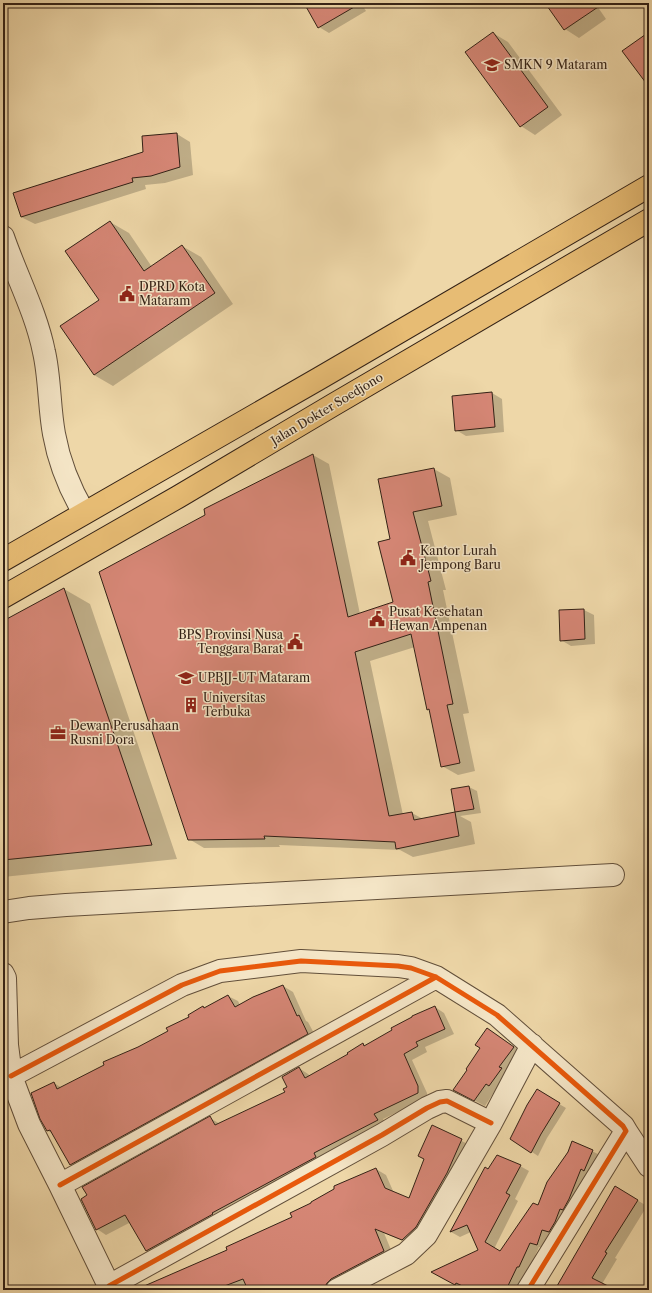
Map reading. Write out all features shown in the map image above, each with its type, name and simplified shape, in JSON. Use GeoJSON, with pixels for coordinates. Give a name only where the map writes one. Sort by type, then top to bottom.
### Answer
{"type":"FeatureCollection","features":[{"type":"Feature","properties":{"kind":"highway"},"geometry":{"type":"LineString","coordinates":[[3,560],[649,186]]}},
{"type":"Feature","properties":{"kind":"highway","name":"Jalan Dokter Soedjono"},"geometry":{"type":"LineString","coordinates":[[3,597],[178,497],[649,220]]}},
{"type":"Feature","properties":{"kind":"street"},"geometry":{"type":"LineString","coordinates":[[3,237],[39,328],[45,354],[54,434],[63,468],[74,496],[84,513]]}},
{"type":"Feature","properties":{"kind":"street"},"geometry":{"type":"LineString","coordinates":[[3,912],[74,904],[613,875]]}},
{"type":"Feature","properties":{"kind":"street"},"geometry":{"type":"LineString","coordinates":[[11,1076],[182,985],[220,971],[300,961],[398,966],[411,968],[436,977],[497,1015],[623,1126],[649,1166]]}},
{"type":"Feature","properties":{"kind":"street"},"geometry":{"type":"LineString","coordinates":[[3,974],[5,978],[7,1045],[11,1076],[29,1124],[110,1288],[440,1102],[447,1101],[490,1124]]}},
{"type":"Feature","properties":{"kind":"street"},"geometry":{"type":"LineString","coordinates":[[60,1185],[436,977]]}},
{"type":"Feature","properties":{"kind":"street"},"geometry":{"type":"LineString","coordinates":[[336,1290],[406,1254],[426,1235],[490,1124],[532,1045]]}},
{"type":"Feature","properties":{"kind":"street"},"geometry":{"type":"LineString","coordinates":[[528,1290],[626,1132]]}},
{"type":"Feature","properties":{"kind":"building"},"geometry":{"type":"Polygon","coordinates":[[[304,3],[361,3],[318,28],[304,3]]]}},
{"type":"Feature","properties":{"kind":"building"},"geometry":{"type":"Polygon","coordinates":[[[545,3],[604,3],[564,30],[545,3]]]}},
{"type":"Feature","properties":{"kind":"building"},"geometry":{"type":"Polygon","coordinates":[[[493,32],[548,107],[520,127],[465,52],[493,32]]]}},
{"type":"Feature","properties":{"kind":"building"},"geometry":{"type":"Polygon","coordinates":[[[649,32],[649,87],[622,51],[649,32]]]}},
{"type":"Feature","properties":{"kind":"building"},"geometry":{"type":"Polygon","coordinates":[[[177,133],[180,167],[151,176],[132,178],[133,182],[21,217],[13,193],[143,152],[142,136],[177,133]]]}},
{"type":"Feature","properties":{"kind":"building"},"geometry":{"type":"Polygon","coordinates":[[[110,221],[144,271],[182,245],[215,293],[94,375],[60,326],[99,300],[65,251],[110,221]]]}},
{"type":"Feature","properties":{"kind":"building"},"geometry":{"type":"Polygon","coordinates":[[[492,392],[495,427],[455,431],[452,396],[492,392]]]}},
{"type":"Feature","properties":{"kind":"building"},"geometry":{"type":"Polygon","coordinates":[[[313,454],[348,617],[393,602],[378,542],[390,539],[378,479],[434,468],[442,506],[413,512],[431,581],[428,582],[453,704],[447,705],[460,763],[441,767],[411,634],[355,652],[389,816],[412,812],[414,820],[455,812],[459,836],[396,849],[395,842],[264,836],[265,839],[188,840],[99,572],[205,515],[204,509],[313,454]]]}},
{"type":"Feature","properties":{"kind":"building","name":"Dewan Perusahaan Rusni Dora"},"geometry":{"type":"Polygon","coordinates":[[[64,588],[152,845],[3,860],[3,621],[64,588]]]}},
{"type":"Feature","properties":{"kind":"building"},"geometry":{"type":"Polygon","coordinates":[[[584,609],[585,639],[560,641],[559,610],[584,609]]]}},
{"type":"Feature","properties":{"kind":"building"},"geometry":{"type":"Polygon","coordinates":[[[469,786],[474,809],[455,812],[451,789],[469,786]]]}},
{"type":"Feature","properties":{"kind":"building"},"geometry":{"type":"Polygon","coordinates":[[[283,985],[297,1016],[299,1015],[308,1034],[70,1165],[50,1130],[47,1131],[40,1119],[31,1093],[54,1082],[57,1089],[104,1065],[103,1062],[138,1047],[168,1031],[166,1028],[189,1017],[188,1015],[203,1006],[204,1008],[228,995],[235,1007],[253,997],[283,985]]]}},
{"type":"Feature","properties":{"kind":"building"},"geometry":{"type":"Polygon","coordinates":[[[435,1006],[445,1029],[416,1042],[418,1046],[404,1054],[418,1086],[418,1093],[374,1114],[378,1120],[314,1153],[316,1157],[212,1213],[213,1214],[146,1251],[125,1215],[96,1230],[81,1199],[87,1195],[82,1187],[210,1116],[215,1125],[285,1092],[283,1089],[287,1087],[282,1077],[299,1067],[305,1078],[348,1054],[347,1053],[363,1043],[364,1046],[392,1030],[391,1028],[412,1016],[435,1006]]]}},
{"type":"Feature","properties":{"kind":"building"},"geometry":{"type":"Polygon","coordinates":[[[487,1028],[514,1047],[499,1067],[502,1068],[489,1086],[486,1084],[474,1101],[453,1090],[480,1048],[475,1045],[487,1028]]]}},
{"type":"Feature","properties":{"kind":"building"},"geometry":{"type":"Polygon","coordinates":[[[537,1089],[560,1103],[531,1153],[510,1139],[537,1089]]]}},
{"type":"Feature","properties":{"kind":"building"},"geometry":{"type":"Polygon","coordinates":[[[432,1125],[462,1139],[447,1173],[416,1227],[402,1240],[375,1229],[384,1251],[331,1279],[325,1287],[320,1290],[248,1290],[243,1279],[214,1290],[135,1290],[227,1250],[226,1247],[292,1217],[290,1213],[311,1203],[334,1189],[334,1186],[376,1168],[385,1188],[409,1198],[424,1159],[418,1156],[432,1125]]]}},
{"type":"Feature","properties":{"kind":"building"},"geometry":{"type":"Polygon","coordinates":[[[572,1141],[593,1150],[584,1171],[581,1169],[569,1199],[563,1210],[560,1209],[549,1232],[542,1230],[537,1245],[530,1243],[506,1290],[471,1290],[456,1283],[455,1285],[431,1272],[478,1250],[467,1225],[450,1232],[485,1167],[488,1169],[497,1155],[521,1165],[506,1193],[510,1195],[485,1242],[500,1251],[533,1203],[538,1205],[547,1182],[568,1152],[572,1141]]]}},
{"type":"Feature","properties":{"kind":"building"},"geometry":{"type":"Polygon","coordinates":[[[615,1186],[638,1200],[605,1252],[607,1253],[592,1278],[616,1290],[565,1290],[557,1286],[615,1186]]]}},
{"type":"Feature","properties":{"kind":"cycle path"},"geometry":{"type":"LineString","coordinates":[[11,1076],[182,985],[220,971],[301,961],[398,966],[411,968],[436,977],[497,1015],[623,1126],[626,1131],[528,1290]]}},
{"type":"Feature","properties":{"kind":"cycle path"},"geometry":{"type":"LineString","coordinates":[[60,1185],[436,977]]}},
{"type":"Feature","properties":{"kind":"cycle path"},"geometry":{"type":"LineString","coordinates":[[109,1286],[440,1102],[447,1101],[491,1123]]}},
{"type":"Feature","properties":{"kind":"place","name":"SMKN 9 Mataram"},"geometry":{"type":"Point","coordinates":[492,65]}},
{"type":"Feature","properties":{"kind":"place","name":"DPRD Kota Mataram"},"geometry":{"type":"Point","coordinates":[127,294]}},
{"type":"Feature","properties":{"kind":"place","name":"Kantor Lurah Jempong Baru"},"geometry":{"type":"Point","coordinates":[408,558]}},
{"type":"Feature","properties":{"kind":"place","name":"Pusat Kesehatan Hewan Ampenan"},"geometry":{"type":"Point","coordinates":[377,619]}},
{"type":"Feature","properties":{"kind":"place","name":"BPS Provinsi Nusa Tenggara Barat"},"geometry":{"type":"Point","coordinates":[295,642]}},
{"type":"Feature","properties":{"kind":"place","name":"UPBJJ-UT Mataram"},"geometry":{"type":"Point","coordinates":[186,678]}},
{"type":"Feature","properties":{"kind":"place","name":"Universitas Terbuka"},"geometry":{"type":"Point","coordinates":[191,705]}},
{"type":"Feature","properties":{"kind":"place","name":"Dewan Perusahaan Rusni Dora"},"geometry":{"type":"Point","coordinates":[58,733]}}]}
